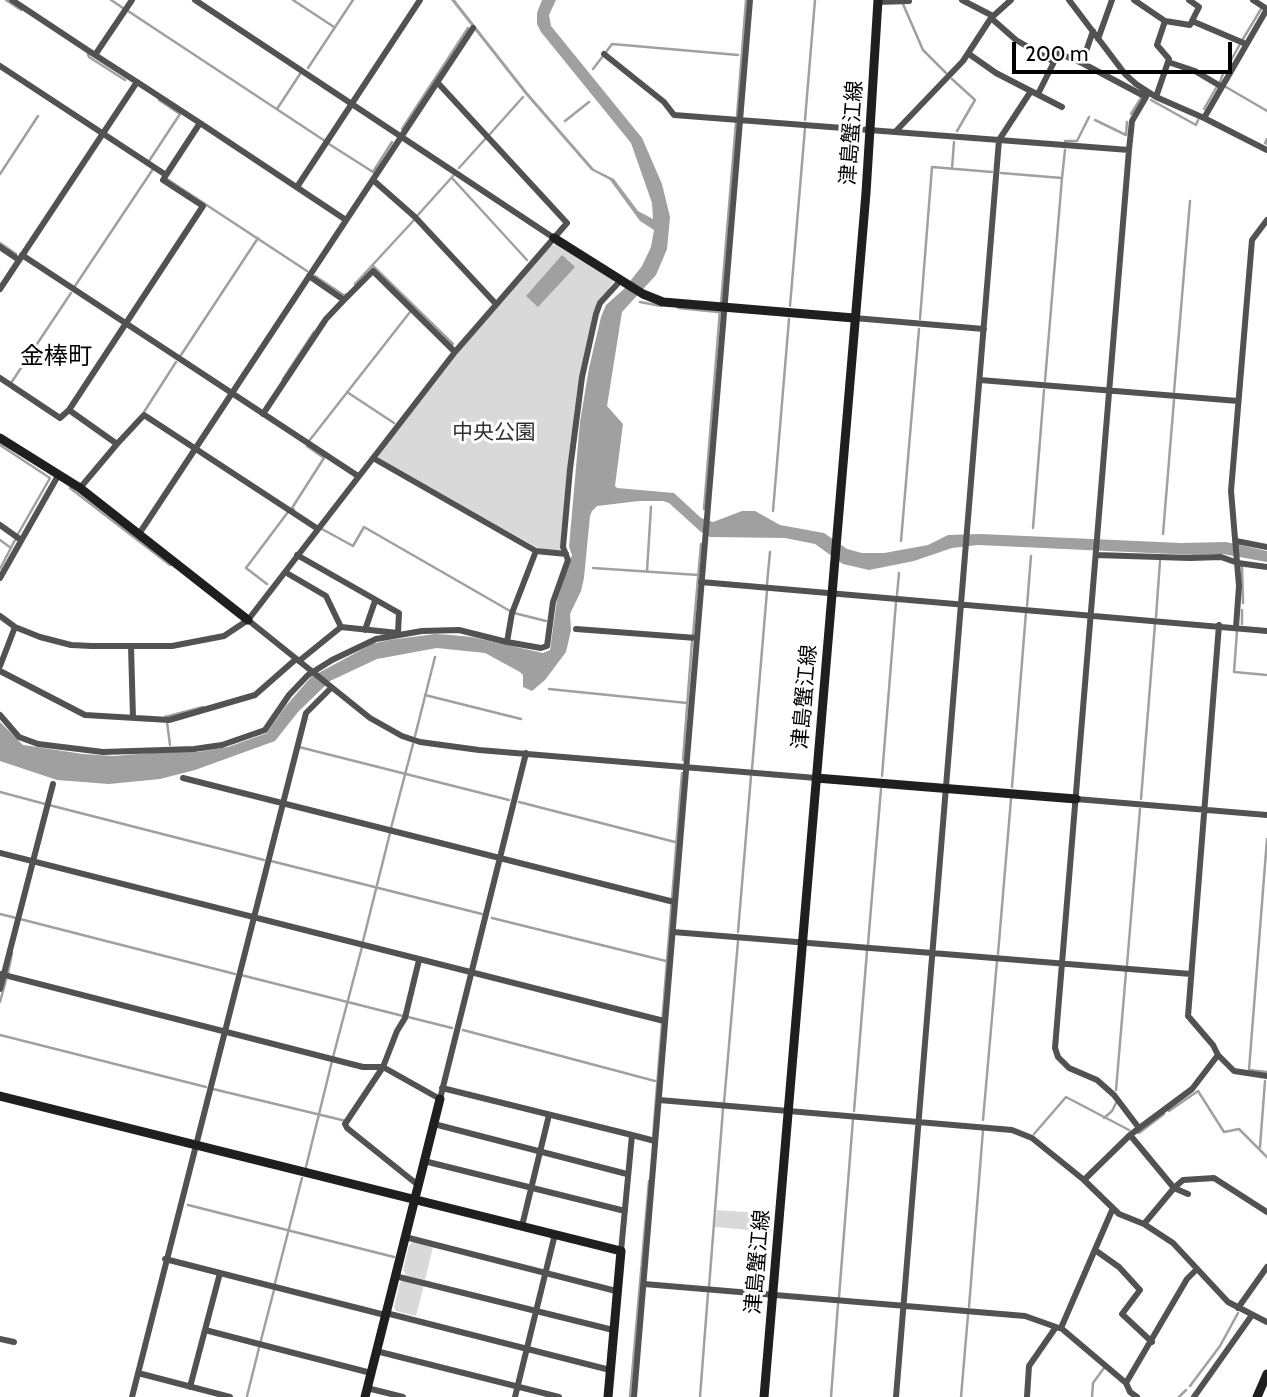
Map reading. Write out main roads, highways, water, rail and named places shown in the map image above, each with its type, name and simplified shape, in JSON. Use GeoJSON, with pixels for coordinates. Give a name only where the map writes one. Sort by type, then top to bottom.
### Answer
{"type":"FeatureCollection","features":[{"type":"Feature","properties":{"kind":"waterway"},"geometry":{"type":"LineString","coordinates":[[6,0],[21,10]]}},
{"type":"Feature","properties":{"kind":"waterway"},"geometry":{"type":"LineString","coordinates":[[111,0],[123,8]]}},
{"type":"Feature","properties":{"kind":"waterway"},"geometry":{"type":"LineString","coordinates":[[293,0],[334,27]]}},
{"type":"Feature","properties":{"kind":"waterway"},"geometry":{"type":"LineString","coordinates":[[308,68],[353,0]]}},
{"type":"Feature","properties":{"kind":"waterway"},"geometry":{"type":"LineString","coordinates":[[737,116],[746,0]]}},
{"type":"Feature","properties":{"kind":"waterway"},"geometry":{"type":"LineString","coordinates":[[805,120],[815,0]]}},
{"type":"Feature","properties":{"kind":"waterway"},"geometry":{"type":"LineString","coordinates":[[903,4],[923,50],[946,73]]}},
{"type":"Feature","properties":{"kind":"waterway"},"geometry":{"type":"LineString","coordinates":[[1243,39],[1261,9]]}},
{"type":"Feature","properties":{"kind":"waterway"},"geometry":{"type":"LineString","coordinates":[[128,11],[325,141]]}},
{"type":"Feature","properties":{"kind":"waterway"},"geometry":{"type":"LineString","coordinates":[[402,129],[468,28]]}},
{"type":"Feature","properties":{"kind":"waterway"},"geometry":{"type":"LineString","coordinates":[[606,52],[612,44],[738,55]]}},
{"type":"Feature","properties":{"kind":"waterway"},"geometry":{"type":"LineString","coordinates":[[1229,64],[1240,44]]}},
{"type":"Feature","properties":{"kind":"waterway"},"geometry":{"type":"LineString","coordinates":[[88,54],[125,80]]}},
{"type":"Feature","properties":{"kind":"waterway"},"geometry":{"type":"LineString","coordinates":[[593,69],[603,56]]}},
{"type":"Feature","properties":{"kind":"waterway"},"geometry":{"type":"LineString","coordinates":[[277,109],[300,74]]}},
{"type":"Feature","properties":{"kind":"waterway"},"geometry":{"type":"LineString","coordinates":[[1220,82],[1223,74]]}},
{"type":"Feature","properties":{"kind":"waterway"},"geometry":{"type":"LineString","coordinates":[[952,79],[975,100],[957,131]]}},
{"type":"Feature","properties":{"kind":"waterway"},"geometry":{"type":"LineString","coordinates":[[1226,87],[1267,111]]}},
{"type":"Feature","properties":{"kind":"waterway"},"geometry":{"type":"LineString","coordinates":[[1204,109],[1216,88]]}},
{"type":"Feature","properties":{"kind":"waterway"},"geometry":{"type":"LineString","coordinates":[[490,134],[523,97]]}},
{"type":"Feature","properties":{"kind":"waterway"},"geometry":{"type":"LineString","coordinates":[[1131,114],[1141,98]]}},
{"type":"Feature","properties":{"kind":"waterway"},"geometry":{"type":"LineString","coordinates":[[149,161],[180,114],[159,100]]}},
{"type":"Feature","properties":{"kind":"waterway"},"geometry":{"type":"LineString","coordinates":[[1151,100],[1196,125],[1198,120]]}},
{"type":"Feature","properties":{"kind":"waterway"},"geometry":{"type":"LineString","coordinates":[[565,121],[589,102]]}},
{"type":"Feature","properties":{"kind":"waterway"},"geometry":{"type":"LineString","coordinates":[[0,174],[38,116]]}},
{"type":"Feature","properties":{"kind":"waterway"},"geometry":{"type":"LineString","coordinates":[[1065,141],[1077,141],[1089,117]]}},
{"type":"Feature","properties":{"kind":"waterway"},"geometry":{"type":"LineString","coordinates":[[1095,120],[1126,135],[1127,122]]}},
{"type":"Feature","properties":{"kind":"waterway"},"geometry":{"type":"LineString","coordinates":[[721,303],[736,122]]}},
{"type":"Feature","properties":{"kind":"waterway"},"geometry":{"type":"LineString","coordinates":[[790,306],[805,128]]}},
{"type":"Feature","properties":{"kind":"waterway"},"geometry":{"type":"LineString","coordinates":[[459,168],[486,138]]}},
{"type":"Feature","properties":{"kind":"waterway"},"geometry":{"type":"LineString","coordinates":[[1267,139],[1267,144]]}},
{"type":"Feature","properties":{"kind":"waterway"},"geometry":{"type":"LineString","coordinates":[[329,144],[373,172],[392,142]]}},
{"type":"Feature","properties":{"kind":"waterway"},"geometry":{"type":"LineString","coordinates":[[952,169],[954,142]]}},
{"type":"Feature","properties":{"kind":"waterway"},"geometry":{"type":"LineString","coordinates":[[1001,173],[1062,178],[1065,150]]}},
{"type":"Feature","properties":{"kind":"waterway"},"geometry":{"type":"LineString","coordinates":[[920,319],[932,167],[992,172]]}},
{"type":"Feature","properties":{"kind":"waterway"},"geometry":{"type":"LineString","coordinates":[[75,286],[153,169]]}},
{"type":"Feature","properties":{"kind":"waterway"},"geometry":{"type":"LineString","coordinates":[[417,216],[453,176]]}},
{"type":"Feature","properties":{"kind":"waterway"},"geometry":{"type":"LineString","coordinates":[[452,178],[527,260]]}},
{"type":"Feature","properties":{"kind":"waterway"},"geometry":{"type":"LineString","coordinates":[[1045,381],[1062,178]]}},
{"type":"Feature","properties":{"kind":"waterway"},"geometry":{"type":"LineString","coordinates":[[167,179],[307,271]]}},
{"type":"Feature","properties":{"kind":"waterway"},"geometry":{"type":"LineString","coordinates":[[1174,392],[1190,201]]}},
{"type":"Feature","properties":{"kind":"waterway"},"geometry":{"type":"LineString","coordinates":[[355,284],[414,220]]}},
{"type":"Feature","properties":{"kind":"waterway"},"geometry":{"type":"LineString","coordinates":[[181,355],[258,238]]}},
{"type":"Feature","properties":{"kind":"waterway"},"geometry":{"type":"LineString","coordinates":[[0,243],[16,254]]}},
{"type":"Feature","properties":{"kind":"waterway"},"geometry":{"type":"LineString","coordinates":[[373,266],[453,344]]}},
{"type":"Feature","properties":{"kind":"waterway"},"geometry":{"type":"LineString","coordinates":[[315,276],[345,296],[346,294]]}},
{"type":"Feature","properties":{"kind":"waterway"},"geometry":{"type":"LineString","coordinates":[[11,383],[71,293]]}},
{"type":"Feature","properties":{"kind":"waterway"},"geometry":{"type":"LineString","coordinates":[[640,302],[661,306]]}},
{"type":"Feature","properties":{"kind":"waterway"},"geometry":{"type":"LineString","coordinates":[[678,308],[718,312]]}},
{"type":"Feature","properties":{"kind":"waterway"},"geometry":{"type":"LineString","coordinates":[[704,509],[720,310]]}},
{"type":"Feature","properties":{"kind":"waterway"},"geometry":{"type":"LineString","coordinates":[[309,441],[410,312]]}},
{"type":"Feature","properties":{"kind":"waterway"},"geometry":{"type":"LineString","coordinates":[[773,511],[789,319]]}},
{"type":"Feature","properties":{"kind":"waterway"},"geometry":{"type":"LineString","coordinates":[[901,541],[919,329]]}},
{"type":"Feature","properties":{"kind":"waterway"},"geometry":{"type":"LineString","coordinates":[[283,379],[314,332]]}},
{"type":"Feature","properties":{"kind":"waterway"},"geometry":{"type":"LineString","coordinates":[[144,412],[176,362]]}},
{"type":"Feature","properties":{"kind":"waterway"},"geometry":{"type":"LineString","coordinates":[[1033,528],[1044,390]]}},
{"type":"Feature","properties":{"kind":"waterway"},"geometry":{"type":"LineString","coordinates":[[347,392],[394,423]]}},
{"type":"Feature","properties":{"kind":"waterway"},"geometry":{"type":"LineString","coordinates":[[1163,534],[1174,400]]}},
{"type":"Feature","properties":{"kind":"waterway"},"geometry":{"type":"LineString","coordinates":[[0,445],[50,478],[18,534]]}},
{"type":"Feature","properties":{"kind":"waterway"},"geometry":{"type":"LineString","coordinates":[[294,510],[292,508],[324,458],[307,446]]}},
{"type":"Feature","properties":{"kind":"waterway"},"geometry":{"type":"LineString","coordinates":[[70,488],[170,565]]}},
{"type":"Feature","properties":{"kind":"waterway"},"geometry":{"type":"LineString","coordinates":[[647,571],[651,507]]}},
{"type":"Feature","properties":{"kind":"waterway"},"geometry":{"type":"LineString","coordinates":[[267,584],[246,568],[288,512]]}},
{"type":"Feature","properties":{"kind":"waterway"},"geometry":{"type":"LineString","coordinates":[[322,529],[353,546],[364,527],[510,611]]}},
{"type":"Feature","properties":{"kind":"waterway"},"geometry":{"type":"LineString","coordinates":[[0,540],[11,548]]}},
{"type":"Feature","properties":{"kind":"waterway"},"geometry":{"type":"LineString","coordinates":[[0,569],[15,540]]}},
{"type":"Feature","properties":{"kind":"waterway"},"geometry":{"type":"LineString","coordinates":[[693,635],[701,544]]}},
{"type":"Feature","properties":{"kind":"waterway"},"geometry":{"type":"LineString","coordinates":[[767,584],[770,552]]}},
{"type":"Feature","properties":{"kind":"waterway"},"geometry":{"type":"LineString","coordinates":[[1027,606],[1031,556]]}},
{"type":"Feature","properties":{"kind":"waterway"},"geometry":{"type":"LineString","coordinates":[[1156,617],[1160,561]]}},
{"type":"Feature","properties":{"kind":"waterway"},"geometry":{"type":"LineString","coordinates":[[1242,566],[1243,603]]}},
{"type":"Feature","properties":{"kind":"waterway"},"geometry":{"type":"LineString","coordinates":[[593,568],[698,575]]}},
{"type":"Feature","properties":{"kind":"waterway"},"geometry":{"type":"LineString","coordinates":[[897,595],[899,573]]}},
{"type":"Feature","properties":{"kind":"waterway"},"geometry":{"type":"LineString","coordinates":[[752,769],[767,591]]}},
{"type":"Feature","properties":{"kind":"waterway"},"geometry":{"type":"LineString","coordinates":[[882,776],[896,602]]}},
{"type":"Feature","properties":{"kind":"waterway"},"geometry":{"type":"LineString","coordinates":[[1242,610],[1242,624]]}},
{"type":"Feature","properties":{"kind":"waterway"},"geometry":{"type":"LineString","coordinates":[[1012,787],[1026,612]]}},
{"type":"Feature","properties":{"kind":"waterway"},"geometry":{"type":"LineString","coordinates":[[514,613],[546,621]]}},
{"type":"Feature","properties":{"kind":"waterway"},"geometry":{"type":"LineString","coordinates":[[1141,799],[1155,624]]}},
{"type":"Feature","properties":{"kind":"waterway"},"geometry":{"type":"LineString","coordinates":[[1237,631],[1234,672],[1267,675]]}},
{"type":"Feature","properties":{"kind":"waterway"},"geometry":{"type":"LineString","coordinates":[[683,760],[692,641]]}},
{"type":"Feature","properties":{"kind":"waterway"},"geometry":{"type":"LineString","coordinates":[[415,736],[435,657]]}},
{"type":"Feature","properties":{"kind":"waterway"},"geometry":{"type":"LineString","coordinates":[[549,689],[687,703]]}},
{"type":"Feature","properties":{"kind":"waterway"},"geometry":{"type":"LineString","coordinates":[[425,695],[521,719]]}},
{"type":"Feature","properties":{"kind":"waterway"},"geometry":{"type":"LineString","coordinates":[[165,717],[203,707]]}},
{"type":"Feature","properties":{"kind":"waterway"},"geometry":{"type":"LineString","coordinates":[[167,722],[170,745]]}},
{"type":"Feature","properties":{"kind":"waterway"},"geometry":{"type":"LineString","coordinates":[[391,828],[413,744]]}},
{"type":"Feature","properties":{"kind":"waterway"},"geometry":{"type":"LineString","coordinates":[[299,747],[509,800]]}},
{"type":"Feature","properties":{"kind":"waterway"},"geometry":{"type":"LineString","coordinates":[[653,1136],[682,773]]}},
{"type":"Feature","properties":{"kind":"waterway"},"geometry":{"type":"LineString","coordinates":[[738,932],[751,776]]}},
{"type":"Feature","properties":{"kind":"waterway"},"geometry":{"type":"LineString","coordinates":[[868,944],[881,789]]}},
{"type":"Feature","properties":{"kind":"waterway"},"geometry":{"type":"LineString","coordinates":[[0,792],[45,804]]}},
{"type":"Feature","properties":{"kind":"waterway"},"geometry":{"type":"LineString","coordinates":[[998,954],[1011,799]]}},
{"type":"Feature","properties":{"kind":"waterway"},"geometry":{"type":"LineString","coordinates":[[519,802],[675,842]]}},
{"type":"Feature","properties":{"kind":"waterway"},"geometry":{"type":"LineString","coordinates":[[49,805],[264,860]]}},
{"type":"Feature","properties":{"kind":"waterway"},"geometry":{"type":"LineString","coordinates":[[1127,965],[1140,809]]}},
{"type":"Feature","properties":{"kind":"waterway"},"geometry":{"type":"LineString","coordinates":[[363,941],[390,833]]}},
{"type":"Feature","properties":{"kind":"waterway"},"geometry":{"type":"LineString","coordinates":[[1267,839],[1249,1070],[1267,1072]]}},
{"type":"Feature","properties":{"kind":"waterway"},"geometry":{"type":"LineString","coordinates":[[271,861],[482,914]]}},
{"type":"Feature","properties":{"kind":"waterway"},"geometry":{"type":"LineString","coordinates":[[0,914],[16,918]]}},
{"type":"Feature","properties":{"kind":"waterway"},"geometry":{"type":"LineString","coordinates":[[492,918],[666,961]]}},
{"type":"Feature","properties":{"kind":"waterway"},"geometry":{"type":"LineString","coordinates":[[20,919],[235,974]]}},
{"type":"Feature","properties":{"kind":"waterway"},"geometry":{"type":"LineString","coordinates":[[724,1103],[738,941]]}},
{"type":"Feature","properties":{"kind":"waterway"},"geometry":{"type":"LineString","coordinates":[[333,1057],[362,947]]}},
{"type":"Feature","properties":{"kind":"waterway"},"geometry":{"type":"LineString","coordinates":[[854,1111],[867,951]]}},
{"type":"Feature","properties":{"kind":"waterway"},"geometry":{"type":"LineString","coordinates":[[8,973],[12,953]]}},
{"type":"Feature","properties":{"kind":"waterway"},"geometry":{"type":"LineString","coordinates":[[983,1120],[997,961]]}},
{"type":"Feature","properties":{"kind":"waterway"},"geometry":{"type":"LineString","coordinates":[[1116,1090],[1126,972]]}},
{"type":"Feature","properties":{"kind":"waterway"},"geometry":{"type":"LineString","coordinates":[[241,975],[403,1016]]}},
{"type":"Feature","properties":{"kind":"waterway"},"geometry":{"type":"LineString","coordinates":[[0,1002],[6,980]]}},
{"type":"Feature","properties":{"kind":"waterway"},"geometry":{"type":"LineString","coordinates":[[408,1017],[452,1028]]}},
{"type":"Feature","properties":{"kind":"waterway"},"geometry":{"type":"LineString","coordinates":[[463,1030],[655,1081]]}},
{"type":"Feature","properties":{"kind":"waterway"},"geometry":{"type":"LineString","coordinates":[[0,1035],[206,1087]]}},
{"type":"Feature","properties":{"kind":"waterway"},"geometry":{"type":"LineString","coordinates":[[306,1167],[332,1061]]}},
{"type":"Feature","properties":{"kind":"waterway"},"geometry":{"type":"LineString","coordinates":[[1260,1147],[1265,1081]]}},
{"type":"Feature","properties":{"kind":"waterway"},"geometry":{"type":"LineString","coordinates":[[213,1089],[346,1121]]}},
{"type":"Feature","properties":{"kind":"waterway"},"geometry":{"type":"LineString","coordinates":[[1169,1111],[1198,1091],[1224,1132],[1239,1129],[1267,1157]]}},
{"type":"Feature","properties":{"kind":"waterway"},"geometry":{"type":"LineString","coordinates":[[1034,1134],[1066,1097],[1129,1130]]}},
{"type":"Feature","properties":{"kind":"waterway"},"geometry":{"type":"LineString","coordinates":[[1104,1118],[1116,1103]]}},
{"type":"Feature","properties":{"kind":"waterway"},"geometry":{"type":"LineString","coordinates":[[709,1287],[723,1109]]}},
{"type":"Feature","properties":{"kind":"waterway"},"geometry":{"type":"LineString","coordinates":[[1139,1133],[1164,1114]]}},
{"type":"Feature","properties":{"kind":"waterway"},"geometry":{"type":"LineString","coordinates":[[839,1297],[853,1119]]}},
{"type":"Feature","properties":{"kind":"waterway"},"geometry":{"type":"LineString","coordinates":[[969,1307],[983,1130]]}},
{"type":"Feature","properties":{"kind":"waterway"},"geometry":{"type":"LineString","coordinates":[[275,1283],[302,1178]]}},
{"type":"Feature","properties":{"kind":"waterway"},"geometry":{"type":"LineString","coordinates":[[630,1397],[649,1181]]}},
{"type":"Feature","properties":{"kind":"waterway"},"geometry":{"type":"LineString","coordinates":[[188,1205],[394,1257]]}},
{"type":"Feature","properties":{"kind":"waterway"},"geometry":{"type":"LineString","coordinates":[[260,1344],[274,1290]]}},
{"type":"Feature","properties":{"kind":"waterway"},"geometry":{"type":"LineString","coordinates":[[700,1397],[708,1293]]}},
{"type":"Feature","properties":{"kind":"waterway"},"geometry":{"type":"LineString","coordinates":[[831,1397],[838,1304]]}},
{"type":"Feature","properties":{"kind":"waterway"},"geometry":{"type":"LineString","coordinates":[[1190,1386],[1220,1346],[1238,1313]]}},
{"type":"Feature","properties":{"kind":"waterway"},"geometry":{"type":"LineString","coordinates":[[961,1397],[968,1315]]}},
{"type":"Feature","properties":{"kind":"waterway"},"geometry":{"type":"LineString","coordinates":[[247,1396],[259,1348]]}},
{"type":"Feature","properties":{"kind":"waterway"},"geometry":{"type":"LineString","coordinates":[[1092,1397],[1093,1383],[1104,1368]]}},
{"type":"Feature","properties":{"kind":"waterway"},"geometry":{"type":"LineString","coordinates":[[1179,1397],[1186,1390]]}},
{"type":"Feature","properties":{"kind":"district","name":"金棒町"},"geometry":{"type":"Point","coordinates":[56,357]}},
{"type":"Feature","properties":{"kind":"park label","name":"中央公園"},"geometry":{"type":"Point","coordinates":[494,433]}}]}
